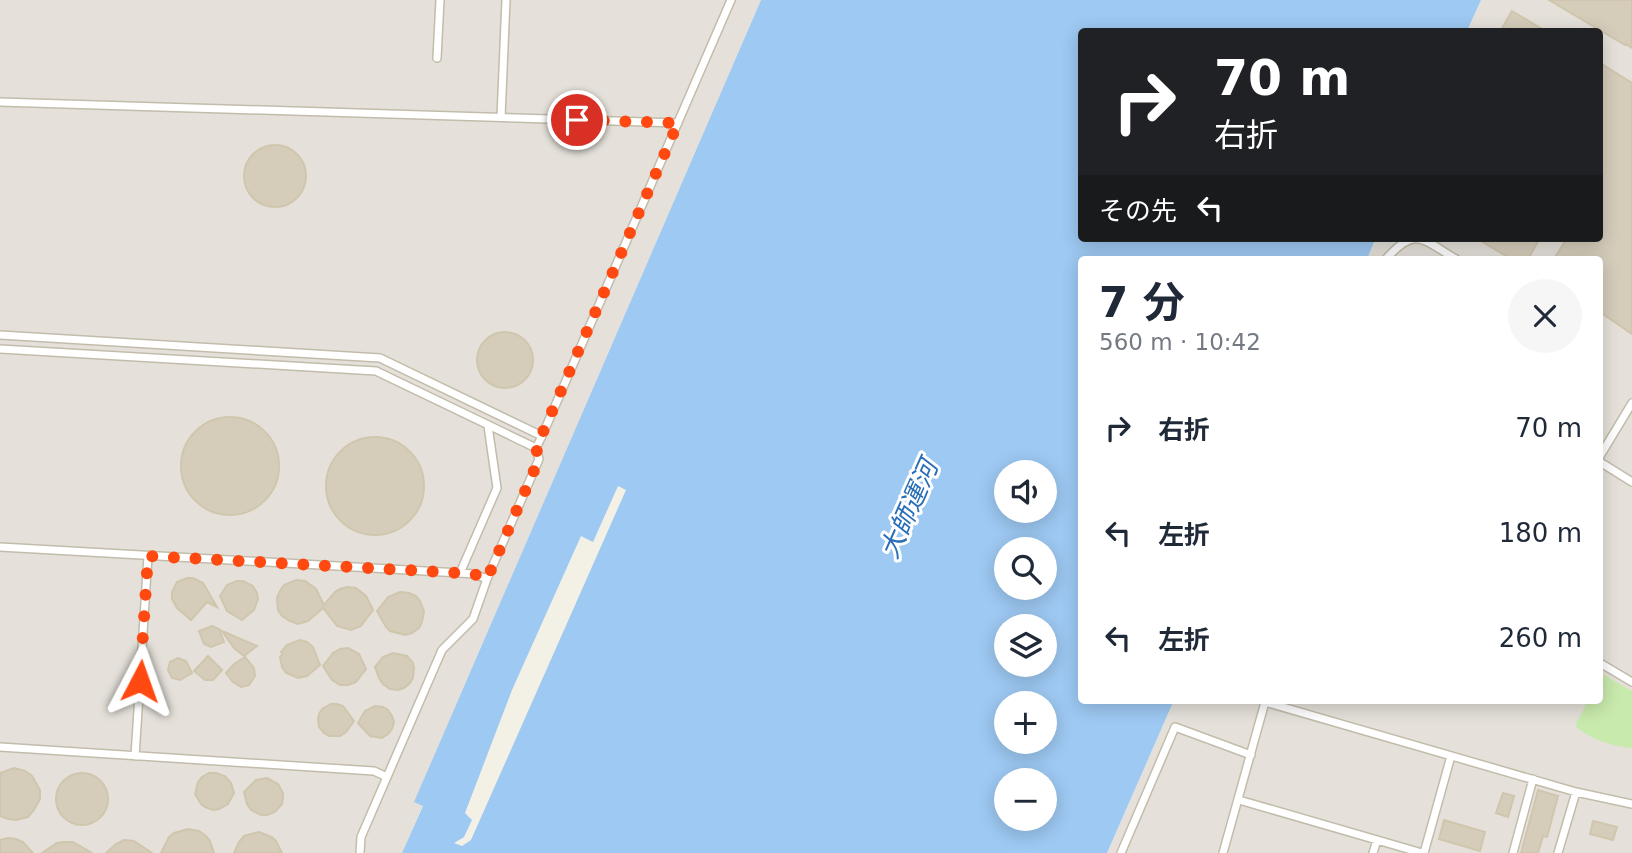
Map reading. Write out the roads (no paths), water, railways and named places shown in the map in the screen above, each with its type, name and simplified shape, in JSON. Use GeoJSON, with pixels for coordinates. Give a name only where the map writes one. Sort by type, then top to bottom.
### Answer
{"type":"FeatureCollection","features":[{"type":"Feature","properties":{"kind":"lane"},"geometry":{"type":"LineString","coordinates":[[438,58],[440,0]]}},
{"type":"Feature","properties":{"kind":"lane"},"geometry":{"type":"LineString","coordinates":[[501,117],[506,0]]}},
{"type":"Feature","properties":{"kind":"lane"},"geometry":{"type":"LineString","coordinates":[[360,853],[361,837],[442,650],[473,619],[487,579],[539,459],[536,448],[731,0]]}},
{"type":"Feature","properties":{"kind":"lane"},"geometry":{"type":"LineString","coordinates":[[0,102],[678,123]]}},
{"type":"Feature","properties":{"kind":"lane"},"geometry":{"type":"LineString","coordinates":[[1389,256],[1403,242]]}},
{"type":"Feature","properties":{"kind":"lane"},"geometry":{"type":"LineString","coordinates":[[1427,242],[1451,256]]}},
{"type":"Feature","properties":{"kind":"lane"},"geometry":{"type":"LineString","coordinates":[[0,335],[380,358],[542,436]]}},
{"type":"Feature","properties":{"kind":"lane"},"geometry":{"type":"LineString","coordinates":[[0,349],[376,371],[536,448]]}},
{"type":"Feature","properties":{"kind":"lane"},"geometry":{"type":"LineString","coordinates":[[1603,451],[1632,403]]}},
{"type":"Feature","properties":{"kind":"lane"},"geometry":{"type":"LineString","coordinates":[[460,573],[497,488],[488,426]]}},
{"type":"Feature","properties":{"kind":"lane"},"geometry":{"type":"LineString","coordinates":[[1603,464],[1632,482]]}},
{"type":"Feature","properties":{"kind":"lane"},"geometry":{"type":"LineString","coordinates":[[0,547],[460,573],[487,579]]}},
{"type":"Feature","properties":{"kind":"lane"},"geometry":{"type":"LineString","coordinates":[[135,756],[148,556]]}},
{"type":"Feature","properties":{"kind":"lane"},"geometry":{"type":"LineString","coordinates":[[1603,665],[1632,682]]}},
{"type":"Feature","properties":{"kind":"lane"},"geometry":{"type":"LineString","coordinates":[[1223,853],[1264,704]]}},
{"type":"Feature","properties":{"kind":"lane"},"geometry":{"type":"LineString","coordinates":[[1272,704],[1576,792],[1632,804]]}},
{"type":"Feature","properties":{"kind":"lane"},"geometry":{"type":"LineString","coordinates":[[1121,853],[1175,727],[1251,755]]}},
{"type":"Feature","properties":{"kind":"lane"},"geometry":{"type":"LineString","coordinates":[[0,747],[374,771],[387,778]]}},
{"type":"Feature","properties":{"kind":"lane"},"geometry":{"type":"LineString","coordinates":[[1239,800],[1423,853],[1451,756]]}},
{"type":"Feature","properties":{"kind":"lane"},"geometry":{"type":"LineString","coordinates":[[1513,853],[1533,779]]}},
{"type":"Feature","properties":{"kind":"lane"},"geometry":{"type":"LineString","coordinates":[[1558,853],[1576,792]]}},
{"type":"Feature","properties":{"kind":"lane"},"geometry":{"type":"LineString","coordinates":[[1373,853],[1377,840]]}},
{"type":"Feature","properties":{"kind":"water","name":"大師運河"},"geometry":{"type":"Polygon","coordinates":[[[761,0],[1481,0],[1468,28],[1078,28],[1078,242],[1374,242],[1368,256],[1078,256],[1078,704],[1172,704],[1107,853],[402,853],[423,806],[414,802],[761,0]]]}}]}
